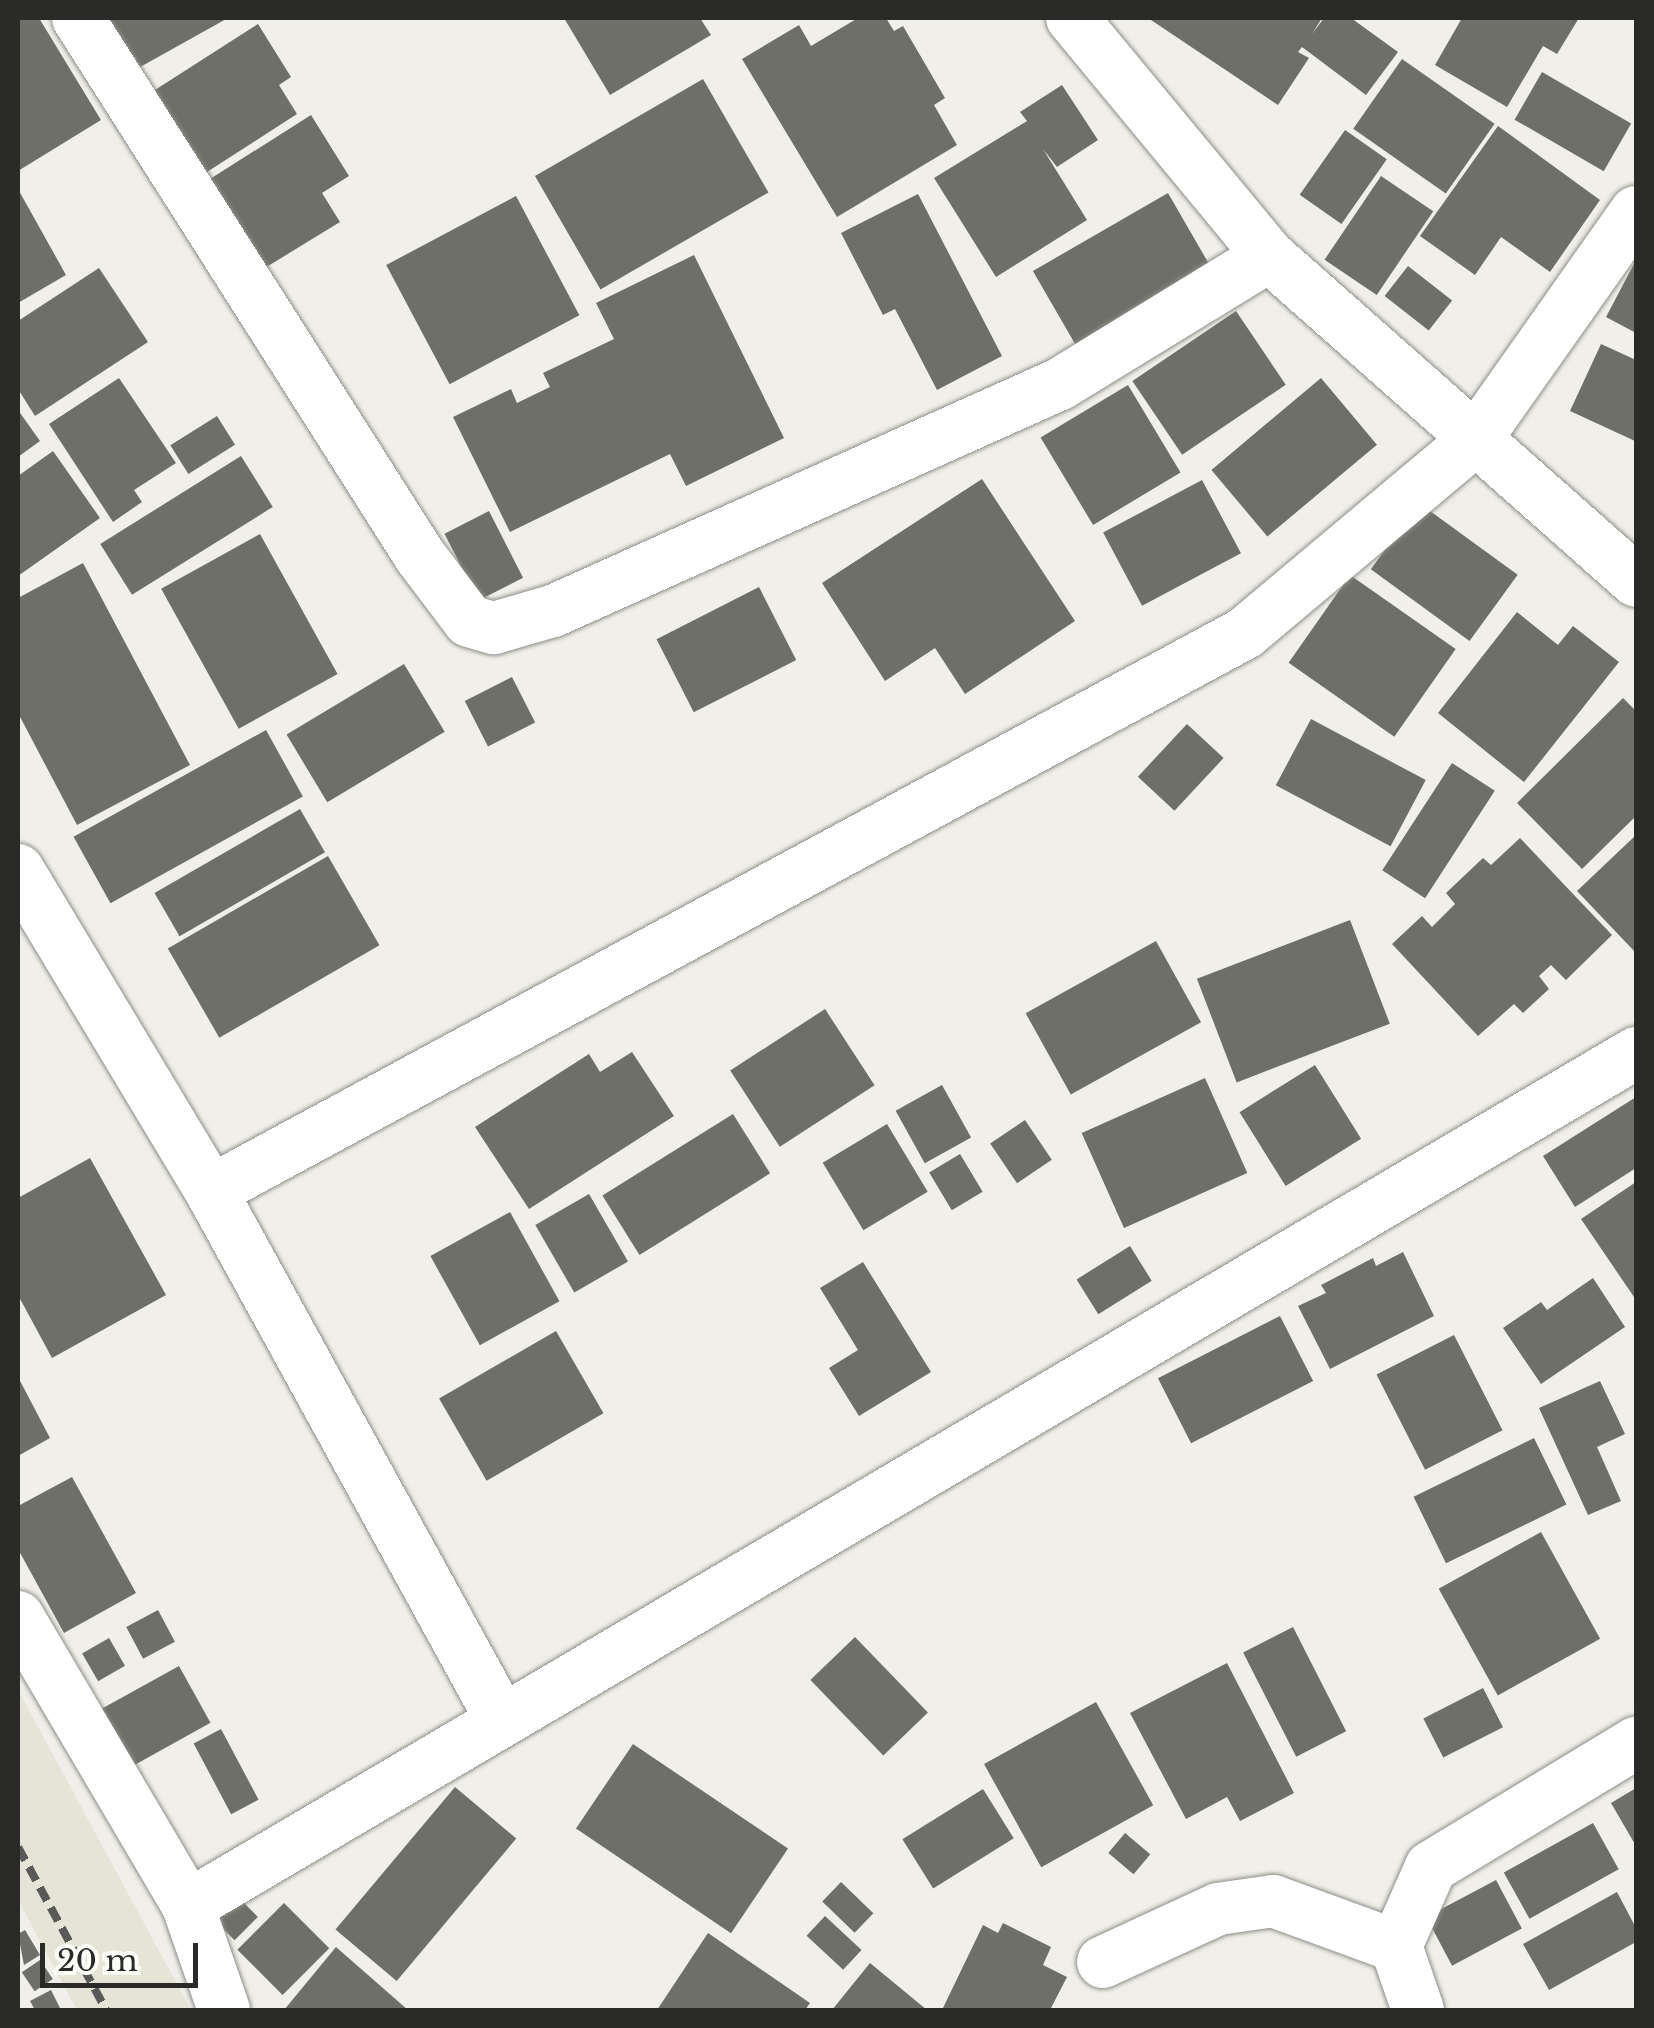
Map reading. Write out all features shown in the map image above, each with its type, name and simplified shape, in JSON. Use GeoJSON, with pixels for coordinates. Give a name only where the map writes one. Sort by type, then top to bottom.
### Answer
{"type":"FeatureCollection","features":[{"type":"Feature","properties":{"kind":"street"},"geometry":{"type":"LineString","coordinates":[[78,18],[420,556],[468,621],[494,628],[553,611],[1060,384],[1269,256]]}},
{"type":"Feature","properties":{"kind":"street"},"geometry":{"type":"LineString","coordinates":[[1072,18],[1269,256],[1636,581]]}},
{"type":"Feature","properties":{"kind":"street"},"geometry":{"type":"LineString","coordinates":[[211,1191],[1245,634],[1475,440],[1636,212]]}},
{"type":"Feature","properties":{"kind":"street"},"geometry":{"type":"LineString","coordinates":[[18,870],[211,1191],[500,1717]]}},
{"type":"Feature","properties":{"kind":"street"},"geometry":{"type":"LineString","coordinates":[[188,1906],[500,1717],[1636,1054]]}},
{"type":"Feature","properties":{"kind":"street"},"geometry":{"type":"LineString","coordinates":[[18,1617],[188,1906],[224,2010]]}},
{"type":"Feature","properties":{"kind":"street"},"geometry":{"type":"LineString","coordinates":[[1418,2010],[1396,1946],[1432,1867],[1636,1742]]}},
{"type":"Feature","properties":{"kind":"street"},"geometry":{"type":"LineString","coordinates":[[1103,1962],[1218,1908],[1273,1901],[1396,1946]]}},
{"type":"Feature","properties":{"kind":"shaded area"},"geometry":{"type":"Polygon","coordinates":[[[18,1690],[191,2010],[77,2010],[18,1900],[18,1690]]]}},
{"type":"Feature","properties":{"kind":"building"},"geometry":{"type":"Polygon","coordinates":[[[18,18],[39,18],[101,120],[18,171],[18,18]]]}},
{"type":"Feature","properties":{"kind":"building"},"geometry":{"type":"Polygon","coordinates":[[[103,18],[228,18],[133,71],[103,18]]]}},
{"type":"Feature","properties":{"kind":"building"},"geometry":{"type":"Polygon","coordinates":[[[564,18],[700,18],[711,35],[610,95],[564,18]]]}},
{"type":"Feature","properties":{"kind":"building"},"geometry":{"type":"Polygon","coordinates":[[[858,18],[886,18],[894,31],[903,26],[945,98],[934,105],[957,145],[837,217],[742,59],[799,25],[811,46],[858,18]]]}},
{"type":"Feature","properties":{"kind":"building"},"geometry":{"type":"Polygon","coordinates":[[[1148,18],[1322,18],[1312,34],[1324,18],[1351,18],[1398,52],[1366,95],[1302,47],[1298,52],[1309,58],[1278,105],[1148,18]]]}},
{"type":"Feature","properties":{"kind":"building"},"geometry":{"type":"Polygon","coordinates":[[[1462,18],[1579,18],[1557,54],[1543,46],[1507,107],[1435,65],[1462,18]]]}},
{"type":"Feature","properties":{"kind":"building"},"geometry":{"type":"Polygon","coordinates":[[[258,24],[291,77],[279,85],[297,114],[196,179],[144,97],[258,24]]]}},
{"type":"Feature","properties":{"kind":"building"},"geometry":{"type":"Polygon","coordinates":[[[1402,59],[1495,124],[1446,193],[1353,129],[1402,59]]]}},
{"type":"Feature","properties":{"kind":"building"},"geometry":{"type":"Polygon","coordinates":[[[1542,72],[1631,124],[1604,171],[1514,120],[1542,72]]]}},
{"type":"Feature","properties":{"kind":"building"},"geometry":{"type":"Polygon","coordinates":[[[703,79],[768,192],[600,289],[535,176],[703,79]]]}},
{"type":"Feature","properties":{"kind":"building"},"geometry":{"type":"Polygon","coordinates":[[[1062,85],[1098,140],[1057,167],[1043,149],[1087,220],[996,277],[934,178],[1027,121],[1020,112],[1062,85]]]}},
{"type":"Feature","properties":{"kind":"building"},"geometry":{"type":"Polygon","coordinates":[[[311,115],[349,176],[322,193],[340,222],[255,274],[199,186],[311,115]]]}},
{"type":"Feature","properties":{"kind":"building"},"geometry":{"type":"Polygon","coordinates":[[[1498,126],[1600,200],[1550,272],[1501,237],[1475,275],[1420,236],[1498,126]]]}},
{"type":"Feature","properties":{"kind":"building"},"geometry":{"type":"Polygon","coordinates":[[[1345,130],[1387,159],[1341,224],[1300,195],[1345,130]]]}},
{"type":"Feature","properties":{"kind":"building"},"geometry":{"type":"Polygon","coordinates":[[[1381,176],[1433,211],[1377,295],[1325,260],[1381,176]]]}},
{"type":"Feature","properties":{"kind":"building"},"geometry":{"type":"Polygon","coordinates":[[[18,189],[66,275],[18,303],[18,189]]]}},
{"type":"Feature","properties":{"kind":"building"},"geometry":{"type":"Polygon","coordinates":[[[1168,193],[1214,274],[1079,352],[1033,271],[1168,193]]]}},
{"type":"Feature","properties":{"kind":"building"},"geometry":{"type":"Polygon","coordinates":[[[918,194],[1002,356],[937,390],[895,309],[883,315],[841,233],[918,194]]]}},
{"type":"Feature","properties":{"kind":"building"},"geometry":{"type":"Polygon","coordinates":[[[516,196],[579,315],[450,384],[386,265],[516,196]]]}},
{"type":"Feature","properties":{"kind":"building"},"geometry":{"type":"Polygon","coordinates":[[[694,255],[784,438],[686,486],[670,454],[510,532],[453,417],[511,389],[517,403],[550,387],[543,373],[614,339],[596,303],[694,255]]]}},
{"type":"Feature","properties":{"kind":"building"},"geometry":{"type":"Polygon","coordinates":[[[1636,260],[1636,333],[1606,317],[1636,260]]]}},
{"type":"Feature","properties":{"kind":"building"},"geometry":{"type":"Polygon","coordinates":[[[1408,266],[1452,300],[1429,330],[1385,296],[1408,266]]]}},
{"type":"Feature","properties":{"kind":"building"},"geometry":{"type":"Polygon","coordinates":[[[99,268],[148,342],[35,416],[18,389],[18,321],[99,268]]]}},
{"type":"Feature","properties":{"kind":"building"},"geometry":{"type":"Polygon","coordinates":[[[1236,311],[1286,385],[1182,455],[1132,381],[1236,311]]]}},
{"type":"Feature","properties":{"kind":"building"},"geometry":{"type":"Polygon","coordinates":[[[1601,344],[1636,360],[1635,441],[1570,411],[1601,344]]]}},
{"type":"Feature","properties":{"kind":"building"},"geometry":{"type":"Polygon","coordinates":[[[119,378],[176,463],[134,490],[142,502],[113,522],[49,424],[119,378]]]}},
{"type":"Feature","properties":{"kind":"building"},"geometry":{"type":"Polygon","coordinates":[[[1321,378],[1377,445],[1267,537],[1211,470],[1321,378]]]}},
{"type":"Feature","properties":{"kind":"building"},"geometry":{"type":"Polygon","coordinates":[[[1128,385],[1181,472],[1093,525],[1041,438],[1128,385]]]}},
{"type":"Feature","properties":{"kind":"building"},"geometry":{"type":"Polygon","coordinates":[[[18,410],[40,441],[18,457],[18,410]]]}},
{"type":"Feature","properties":{"kind":"building"},"geometry":{"type":"Polygon","coordinates":[[[217,416],[235,445],[188,474],[170,445],[217,416]]]}},
{"type":"Feature","properties":{"kind":"building"},"geometry":{"type":"Polygon","coordinates":[[[53,451],[100,518],[18,576],[18,476],[53,451]]]}},
{"type":"Feature","properties":{"kind":"building"},"geometry":{"type":"Polygon","coordinates":[[[241,456],[273,507],[132,595],[100,544],[241,456]]]}},
{"type":"Feature","properties":{"kind":"building"},"geometry":{"type":"Polygon","coordinates":[[[982,479],[1075,621],[965,694],[935,648],[885,681],[822,583],[982,479]]]}},
{"type":"Feature","properties":{"kind":"building"},"geometry":{"type":"Polygon","coordinates":[[[1202,480],[1241,553],[1142,606],[1103,533],[1202,480]]]}},
{"type":"Feature","properties":{"kind":"building"},"geometry":{"type":"Polygon","coordinates":[[[1419,503],[1518,575],[1470,641],[1371,569],[1419,503]]]}},
{"type":"Feature","properties":{"kind":"building"},"geometry":{"type":"Polygon","coordinates":[[[489,511],[523,578],[478,601],[444,534],[489,511]]]}},
{"type":"Feature","properties":{"kind":"building"},"geometry":{"type":"Polygon","coordinates":[[[260,534],[338,674],[239,729],[161,589],[260,534]]]}},
{"type":"Feature","properties":{"kind":"building"},"geometry":{"type":"Polygon","coordinates":[[[83,563],[190,765],[77,825],[18,713],[18,598],[83,563]]]}},
{"type":"Feature","properties":{"kind":"building"},"geometry":{"type":"Polygon","coordinates":[[[1350,575],[1456,649],[1394,737],[1289,663],[1350,575]]]}},
{"type":"Feature","properties":{"kind":"building"},"geometry":{"type":"Polygon","coordinates":[[[759,587],[796,660],[694,712],[657,639],[759,587]]]}},
{"type":"Feature","properties":{"kind":"building"},"geometry":{"type":"Polygon","coordinates":[[[1517,612],[1558,645],[1573,626],[1619,662],[1524,782],[1438,713],[1517,612]]]}},
{"type":"Feature","properties":{"kind":"building"},"geometry":{"type":"Polygon","coordinates":[[[404,664],[445,732],[327,802],[287,735],[404,664]]]}},
{"type":"Feature","properties":{"kind":"building"},"geometry":{"type":"Polygon","coordinates":[[[512,677],[535,722],[488,747],[465,701],[512,677]]]}},
{"type":"Feature","properties":{"kind":"building"},"geometry":{"type":"Polygon","coordinates":[[[1623,698],[1636,711],[1636,816],[1582,869],[1517,803],[1623,698]]]}},
{"type":"Feature","properties":{"kind":"building"},"geometry":{"type":"Polygon","coordinates":[[[1311,719],[1426,780],[1391,846],[1276,785],[1311,719]]]}},
{"type":"Feature","properties":{"kind":"building"},"geometry":{"type":"Polygon","coordinates":[[[1187,724],[1224,758],[1174,811],[1138,777],[1187,724]]]}},
{"type":"Feature","properties":{"kind":"building"},"geometry":{"type":"Polygon","coordinates":[[[266,730],[303,796],[110,903],[74,837],[266,730]]]}},
{"type":"Feature","properties":{"kind":"building"},"geometry":{"type":"Polygon","coordinates":[[[1452,763],[1495,791],[1425,898],[1382,870],[1452,763]]]}},
{"type":"Feature","properties":{"kind":"building"},"geometry":{"type":"Polygon","coordinates":[[[300,809],[325,852],[180,936],[155,893],[300,809]]]}},
{"type":"Feature","properties":{"kind":"building"},"geometry":{"type":"Polygon","coordinates":[[[1636,835],[1636,953],[1577,891],[1636,835]]]}},
{"type":"Feature","properties":{"kind":"building"},"geometry":{"type":"Polygon","coordinates":[[[1520,838],[1612,935],[1566,980],[1551,965],[1539,976],[1549,989],[1523,1013],[1514,1004],[1478,1036],[1392,944],[1422,916],[1432,927],[1455,904],[1446,893],[1483,858],[1491,865],[1520,838]]]}},
{"type":"Feature","properties":{"kind":"building"},"geometry":{"type":"Polygon","coordinates":[[[328,856],[380,945],[219,1038],[168,949],[328,856]]]}},
{"type":"Feature","properties":{"kind":"building"},"geometry":{"type":"Polygon","coordinates":[[[1350,920],[1390,1024],[1237,1082],[1197,979],[1350,920]]]}},
{"type":"Feature","properties":{"kind":"building"},"geometry":{"type":"Polygon","coordinates":[[[1156,941],[1201,1022],[1071,1095],[1026,1013],[1156,941]]]}},
{"type":"Feature","properties":{"kind":"building"},"geometry":{"type":"Polygon","coordinates":[[[825,1009],[875,1085],[780,1147],[730,1071],[825,1009]]]}},
{"type":"Feature","properties":{"kind":"building"},"geometry":{"type":"Polygon","coordinates":[[[632,1052],[674,1116],[529,1209],[475,1127],[589,1054],[600,1072],[632,1052]]]}},
{"type":"Feature","properties":{"kind":"building"},"geometry":{"type":"Polygon","coordinates":[[[1315,1065],[1361,1139],[1286,1186],[1240,1112],[1315,1065]]]}},
{"type":"Feature","properties":{"kind":"building"},"geometry":{"type":"Polygon","coordinates":[[[1205,1078],[1247,1173],[1124,1228],[1082,1133],[1205,1078]]]}},
{"type":"Feature","properties":{"kind":"building"},"geometry":{"type":"Polygon","coordinates":[[[942,1085],[971,1137],[925,1163],[896,1111],[942,1085]]]}},
{"type":"Feature","properties":{"kind":"building"},"geometry":{"type":"Polygon","coordinates":[[[1636,1097],[1636,1168],[1575,1207],[1543,1156],[1636,1097]]]}},
{"type":"Feature","properties":{"kind":"building"},"geometry":{"type":"Polygon","coordinates":[[[733,1114],[770,1173],[639,1255],[602,1196],[733,1114]]]}},
{"type":"Feature","properties":{"kind":"building"},"geometry":{"type":"Polygon","coordinates":[[[1025,1120],[1052,1160],[1017,1183],[990,1143],[1025,1120]]]}},
{"type":"Feature","properties":{"kind":"building"},"geometry":{"type":"Polygon","coordinates":[[[887,1124],[928,1192],[863,1230],[823,1163],[887,1124]]]}},
{"type":"Feature","properties":{"kind":"building"},"geometry":{"type":"Polygon","coordinates":[[[960,1154],[983,1192],[952,1210],[929,1173],[960,1154]]]}},
{"type":"Feature","properties":{"kind":"building"},"geometry":{"type":"Polygon","coordinates":[[[90,1158],[166,1295],[52,1358],[18,1295],[18,1198],[90,1158]]]}},
{"type":"Feature","properties":{"kind":"building"},"geometry":{"type":"Polygon","coordinates":[[[1636,1182],[1636,1295],[1634,1297],[1581,1219],[1636,1182]]]}},
{"type":"Feature","properties":{"kind":"building"},"geometry":{"type":"Polygon","coordinates":[[[589,1194],[628,1262],[574,1293],[535,1225],[589,1194]]]}},
{"type":"Feature","properties":{"kind":"building"},"geometry":{"type":"Polygon","coordinates":[[[510,1212],[559,1301],[480,1345],[430,1256],[510,1212]]]}},
{"type":"Feature","properties":{"kind":"building"},"geometry":{"type":"Polygon","coordinates":[[[1130,1246],[1152,1281],[1098,1314],[1077,1279],[1130,1246]]]}},
{"type":"Feature","properties":{"kind":"building"},"geometry":{"type":"Polygon","coordinates":[[[1403,1252],[1434,1316],[1330,1369],[1298,1306],[1326,1293],[1321,1285],[1373,1258],[1376,1266],[1403,1252]]]}},
{"type":"Feature","properties":{"kind":"building"},"geometry":{"type":"Polygon","coordinates":[[[863,1262],[931,1372],[859,1416],[829,1368],[858,1350],[820,1288],[863,1262]]]}},
{"type":"Feature","properties":{"kind":"building"},"geometry":{"type":"Polygon","coordinates":[[[1593,1278],[1625,1327],[1541,1384],[1503,1328],[1541,1302],[1547,1310],[1593,1278]]]}},
{"type":"Feature","properties":{"kind":"building"},"geometry":{"type":"Polygon","coordinates":[[[1280,1316],[1313,1381],[1191,1443],[1158,1378],[1280,1316]]]}},
{"type":"Feature","properties":{"kind":"building"},"geometry":{"type":"Polygon","coordinates":[[[556,1331],[604,1413],[487,1481],[439,1398],[556,1331]]]}},
{"type":"Feature","properties":{"kind":"building"},"geometry":{"type":"Polygon","coordinates":[[[1454,1335],[1503,1430],[1425,1470],[1376,1374],[1454,1335]]]}},
{"type":"Feature","properties":{"kind":"building"},"geometry":{"type":"Polygon","coordinates":[[[18,1377],[50,1438],[18,1456],[18,1377]]]}},
{"type":"Feature","properties":{"kind":"building"},"geometry":{"type":"Polygon","coordinates":[[[1600,1381],[1625,1434],[1597,1447],[1621,1501],[1588,1515],[1539,1408],[1600,1381]]]}},
{"type":"Feature","properties":{"kind":"building"},"geometry":{"type":"Polygon","coordinates":[[[1534,1438],[1566,1505],[1446,1563],[1414,1497],[1534,1438]]]}},
{"type":"Feature","properties":{"kind":"building"},"geometry":{"type":"Polygon","coordinates":[[[72,1477],[136,1593],[64,1633],[18,1549],[18,1506],[72,1477]]]}},
{"type":"Feature","properties":{"kind":"building"},"geometry":{"type":"Polygon","coordinates":[[[1541,1532],[1600,1639],[1498,1695],[1439,1589],[1541,1532]]]}},
{"type":"Feature","properties":{"kind":"building"},"geometry":{"type":"Polygon","coordinates":[[[158,1610],[175,1642],[143,1659],[126,1627],[158,1610]]]}},
{"type":"Feature","properties":{"kind":"building"},"geometry":{"type":"Polygon","coordinates":[[[1293,1627],[1346,1731],[1296,1757],[1243,1652],[1293,1627]]]}},
{"type":"Feature","properties":{"kind":"building"},"geometry":{"type":"Polygon","coordinates":[[[855,1637],[928,1713],[883,1756],[810,1680],[855,1637]]]}},
{"type":"Feature","properties":{"kind":"building"},"geometry":{"type":"Polygon","coordinates":[[[109,1638],[125,1666],[98,1681],[82,1654],[109,1638]]]}},
{"type":"Feature","properties":{"kind":"building"},"geometry":{"type":"Polygon","coordinates":[[[1227,1663],[1294,1793],[1240,1821],[1227,1797],[1186,1819],[1130,1713],[1227,1663]]]}},
{"type":"Feature","properties":{"kind":"building"},"geometry":{"type":"Polygon","coordinates":[[[179,1666],[211,1723],[131,1767],[99,1710],[179,1666]]]}},
{"type":"Feature","properties":{"kind":"building"},"geometry":{"type":"Polygon","coordinates":[[[1483,1688],[1503,1727],[1443,1758],[1423,1718],[1483,1688]]]}},
{"type":"Feature","properties":{"kind":"building"},"geometry":{"type":"Polygon","coordinates":[[[1096,1702],[1153,1805],[1041,1867],[984,1764],[1096,1702]]]}},
{"type":"Feature","properties":{"kind":"building"},"geometry":{"type":"Polygon","coordinates":[[[221,1729],[259,1800],[231,1814],[194,1744],[221,1729]]]}},
{"type":"Feature","properties":{"kind":"building"},"geometry":{"type":"Polygon","coordinates":[[[633,1744],[788,1849],[731,1933],[576,1829],[633,1744]]]}},
{"type":"Feature","properties":{"kind":"building"},"geometry":{"type":"Polygon","coordinates":[[[455,1787],[516,1838],[397,1981],[335,1929],[455,1787]]]}},
{"type":"Feature","properties":{"kind":"building"},"geometry":{"type":"Polygon","coordinates":[[[1636,1788],[1636,1846],[1611,1803],[1636,1788]]]}},
{"type":"Feature","properties":{"kind":"building"},"geometry":{"type":"Polygon","coordinates":[[[983,1789],[1014,1838],[933,1889],[902,1839],[983,1789]]]}},
{"type":"Feature","properties":{"kind":"building"},"geometry":{"type":"Polygon","coordinates":[[[1593,1823],[1619,1869],[1529,1919],[1504,1872],[1593,1823]]]}},
{"type":"Feature","properties":{"kind":"building"},"geometry":{"type":"Polygon","coordinates":[[[1125,1833],[1150,1854],[1134,1874],[1108,1853],[1125,1833]]]}},
{"type":"Feature","properties":{"kind":"building"},"geometry":{"type":"Polygon","coordinates":[[[1496,1880],[1522,1929],[1452,1966],[1426,1917],[1496,1880]]]}},
{"type":"Feature","properties":{"kind":"building"},"geometry":{"type":"Polygon","coordinates":[[[841,1882],[873,1913],[855,1933],[822,1901],[841,1882]]]}},
{"type":"Feature","properties":{"kind":"building"},"geometry":{"type":"Polygon","coordinates":[[[1617,1892],[1636,1928],[1636,1942],[1549,1990],[1523,1944],[1617,1892]]]}},
{"type":"Feature","properties":{"kind":"building"},"geometry":{"type":"Polygon","coordinates":[[[236,1895],[258,1917],[235,1940],[213,1918],[236,1895]]]}},
{"type":"Feature","properties":{"kind":"building"},"geometry":{"type":"Polygon","coordinates":[[[284,1903],[329,1948],[283,1995],[237,1950],[284,1903]]]}},
{"type":"Feature","properties":{"kind":"building"},"geometry":{"type":"Polygon","coordinates":[[[825,1916],[862,1950],[843,1970],[807,1936],[825,1916]]]}},
{"type":"Feature","properties":{"kind":"building"},"geometry":{"type":"Polygon","coordinates":[[[1003,1923],[1051,1947],[1043,1965],[1067,1977],[1050,2010],[942,2010],[983,1925],[998,1933],[1003,1923]]]}},
{"type":"Feature","properties":{"kind":"building"},"geometry":{"type":"Polygon","coordinates":[[[25,1930],[40,1955],[24,1965],[18,1934],[25,1930]]]}},
{"type":"Feature","properties":{"kind":"building"},"geometry":{"type":"Polygon","coordinates":[[[708,1933],[810,2003],[805,2010],[657,2010],[708,1933]]]}},
{"type":"Feature","properties":{"kind":"building"},"geometry":{"type":"Polygon","coordinates":[[[336,1947],[408,2010],[284,2010],[336,1947]]]}},
{"type":"Feature","properties":{"kind":"building"},"geometry":{"type":"Polygon","coordinates":[[[40,1960],[53,1979],[35,1991],[22,1972],[40,1960]]]}},
{"type":"Feature","properties":{"kind":"building"},"geometry":{"type":"Polygon","coordinates":[[[870,1963],[927,2010],[832,2010],[870,1963]]]}},
{"type":"Feature","properties":{"kind":"building"},"geometry":{"type":"Polygon","coordinates":[[[51,1990],[61,2010],[35,2010],[30,2001],[51,1990]]]}},
{"type":"Feature","properties":{"kind":"railway"},"geometry":{"type":"LineString","coordinates":[[18,1847],[106,2010]]}}]}
